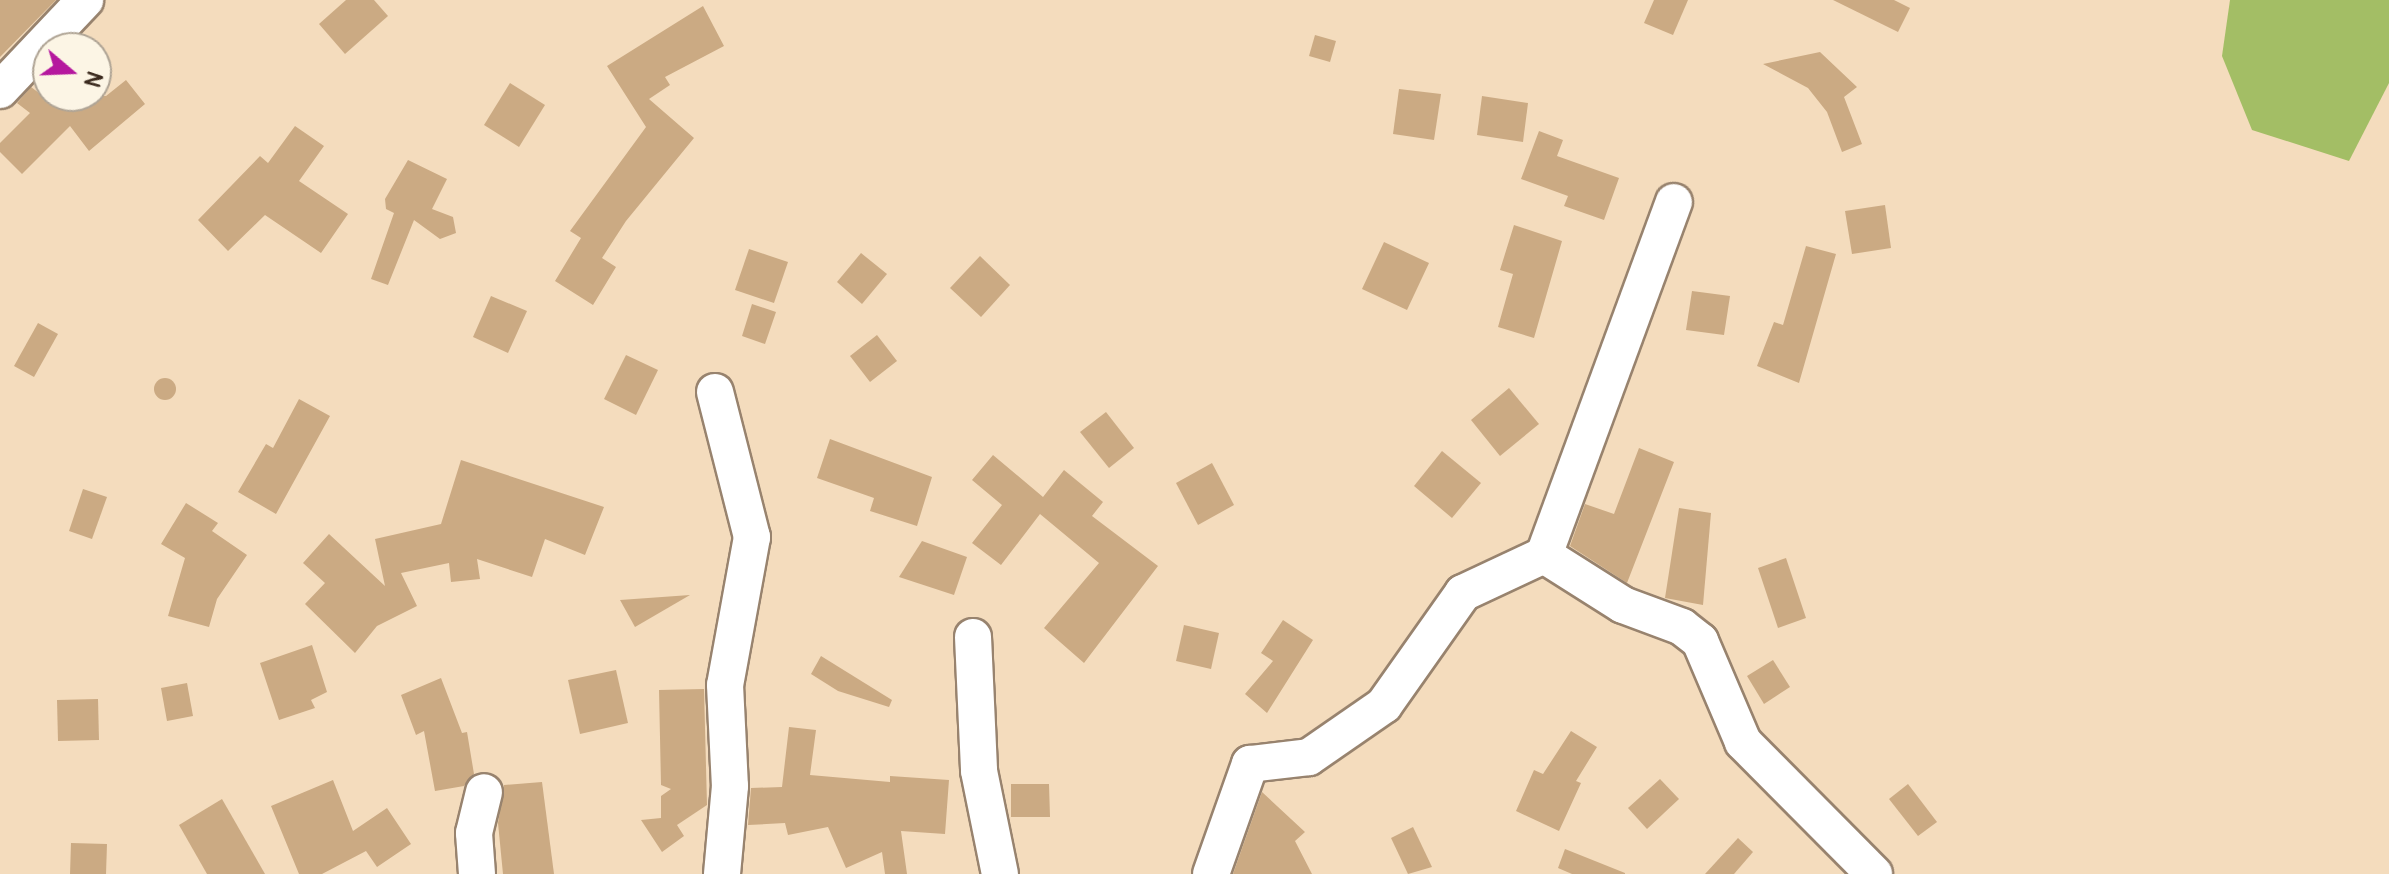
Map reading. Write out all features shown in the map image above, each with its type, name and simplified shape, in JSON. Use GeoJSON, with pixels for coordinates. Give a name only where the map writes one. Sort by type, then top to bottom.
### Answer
{"type":"FeatureCollection","features":[{"type":"Feature","properties":{"kind":"street"},"geometry":{"type":"LineString","coordinates":[[0,90],[85,0]]}},
{"type":"Feature","properties":{"kind":"street"},"geometry":{"type":"LineString","coordinates":[[1211,874],[1250,764],[1309,757],[1384,705],[1463,593],[1544,555],[1674,202]]}},
{"type":"Feature","properties":{"kind":"street"},"geometry":{"type":"LineString","coordinates":[[715,392],[752,537],[725,685],[730,786],[722,874]]}},
{"type":"Feature","properties":{"kind":"street"},"geometry":{"type":"LineString","coordinates":[[1544,555],[1623,605],[1682,627],[1700,641],[1743,742],[1874,874]]}},
{"type":"Feature","properties":{"kind":"street"},"geometry":{"type":"LineString","coordinates":[[973,637],[979,771],[1000,874]]}},
{"type":"Feature","properties":{"kind":"street"},"geometry":{"type":"LineString","coordinates":[[477,874],[474,833],[484,792]]}},
{"type":"Feature","properties":{"kind":"green space"},"geometry":{"type":"Polygon","coordinates":[[[2230,0],[2389,0],[2389,83],[2349,161],[2252,130],[2222,56],[2230,0]]]}},
{"type":"Feature","properties":{"kind":"building"},"geometry":{"type":"Polygon","coordinates":[[[0,0],[56,0],[0,57],[0,0]]]}},
{"type":"Feature","properties":{"kind":"building"},"geometry":{"type":"Polygon","coordinates":[[[346,0],[374,0],[388,16],[345,54],[319,24],[346,0]]]}},
{"type":"Feature","properties":{"kind":"building"},"geometry":{"type":"Polygon","coordinates":[[[1654,0],[1688,0],[1673,35],[1644,23],[1654,0]]]}},
{"type":"Feature","properties":{"kind":"building"},"geometry":{"type":"Polygon","coordinates":[[[1833,0],[1894,0],[1910,8],[1898,32],[1833,0]]]}},
{"type":"Feature","properties":{"kind":"building"},"geometry":{"type":"Polygon","coordinates":[[[703,6],[724,46],[665,77],[670,85],[649,99],[694,138],[626,221],[602,258],[616,267],[593,305],[555,281],[581,238],[570,231],[646,127],[607,66],[703,6]]]}},
{"type":"Feature","properties":{"kind":"building"},"geometry":{"type":"Polygon","coordinates":[[[1315,35],[1336,41],[1330,62],[1309,56],[1315,35]]]}},
{"type":"Feature","properties":{"kind":"building"},"geometry":{"type":"Polygon","coordinates":[[[1820,52],[1857,87],[1844,97],[1862,144],[1842,152],[1827,112],[1808,88],[1763,64],[1820,52]]]}},
{"type":"Feature","properties":{"kind":"building"},"geometry":{"type":"Polygon","coordinates":[[[126,80],[145,104],[89,151],[70,126],[22,174],[0,152],[0,143],[30,113],[17,103],[31,87],[32,112],[112,112],[112,91],[126,80]]]}},
{"type":"Feature","properties":{"kind":"building"},"geometry":{"type":"Polygon","coordinates":[[[510,83],[545,105],[519,147],[484,125],[510,83]]]}},
{"type":"Feature","properties":{"kind":"building"},"geometry":{"type":"Polygon","coordinates":[[[1399,89],[1441,94],[1434,140],[1393,134],[1399,89]]]}},
{"type":"Feature","properties":{"kind":"building"},"geometry":{"type":"Polygon","coordinates":[[[1482,96],[1528,103],[1523,142],[1477,135],[1482,96]]]}},
{"type":"Feature","properties":{"kind":"building"},"geometry":{"type":"Polygon","coordinates":[[[295,126],[324,146],[299,181],[348,214],[321,253],[265,215],[228,251],[198,220],[260,156],[268,163],[295,126]]]}},
{"type":"Feature","properties":{"kind":"building"},"geometry":{"type":"Polygon","coordinates":[[[1539,131],[1563,140],[1557,156],[1619,178],[1604,220],[1564,206],[1568,196],[1521,179],[1539,131]]]}},
{"type":"Feature","properties":{"kind":"building"},"geometry":{"type":"Polygon","coordinates":[[[408,160],[447,179],[432,209],[453,217],[456,233],[440,239],[414,220],[388,285],[371,279],[394,213],[386,209],[385,199],[408,160]]]}},
{"type":"Feature","properties":{"kind":"building"},"geometry":{"type":"Polygon","coordinates":[[[1885,205],[1891,248],[1852,254],[1845,211],[1885,205]]]}},
{"type":"Feature","properties":{"kind":"building"},"geometry":{"type":"Polygon","coordinates":[[[1514,225],[1562,241],[1534,338],[1498,327],[1513,274],[1500,270],[1514,225]]]}},
{"type":"Feature","properties":{"kind":"building"},"geometry":{"type":"Polygon","coordinates":[[[1384,242],[1429,263],[1407,310],[1362,289],[1384,242]]]}},
{"type":"Feature","properties":{"kind":"building"},"geometry":{"type":"Polygon","coordinates":[[[1806,246],[1836,254],[1799,383],[1757,366],[1774,322],[1783,325],[1806,246]]]}},
{"type":"Feature","properties":{"kind":"building"},"geometry":{"type":"Polygon","coordinates":[[[749,249],[788,262],[774,303],[735,290],[749,249]]]}},
{"type":"Feature","properties":{"kind":"building"},"geometry":{"type":"Polygon","coordinates":[[[861,253],[887,274],[862,304],[837,282],[861,253]]]}},
{"type":"Feature","properties":{"kind":"building"},"geometry":{"type":"Polygon","coordinates":[[[980,256],[1010,285],[981,317],[950,288],[980,256]]]}},
{"type":"Feature","properties":{"kind":"building"},"geometry":{"type":"Polygon","coordinates":[[[1692,291],[1730,296],[1724,335],[1686,330],[1692,291]]]}},
{"type":"Feature","properties":{"kind":"building"},"geometry":{"type":"Polygon","coordinates":[[[491,296],[527,311],[508,353],[473,337],[491,296]]]}},
{"type":"Feature","properties":{"kind":"building"},"geometry":{"type":"Polygon","coordinates":[[[752,304],[776,312],[765,344],[742,336],[752,304]]]}},
{"type":"Feature","properties":{"kind":"building"},"geometry":{"type":"Polygon","coordinates":[[[38,323],[58,334],[34,377],[14,366],[38,323]]]}},
{"type":"Feature","properties":{"kind":"building"},"geometry":{"type":"Polygon","coordinates":[[[877,335],[897,361],[870,382],[850,356],[877,335]]]}},
{"type":"Feature","properties":{"kind":"building"},"geometry":{"type":"Polygon","coordinates":[[[626,355],[658,370],[636,415],[604,399],[626,355]]]}},
{"type":"Feature","properties":{"kind":"building"},"geometry":{"type":"Polygon","coordinates":[[[165,378],[173,381],[176,389],[173,397],[165,400],[157,397],[154,389],[157,381],[165,378]]]}},
{"type":"Feature","properties":{"kind":"building"},"geometry":{"type":"Polygon","coordinates":[[[1509,388],[1539,424],[1500,456],[1471,420],[1509,388]]]}},
{"type":"Feature","properties":{"kind":"building"},"geometry":{"type":"Polygon","coordinates":[[[299,399],[330,416],[276,514],[238,492],[266,444],[273,448],[299,399]]]}},
{"type":"Feature","properties":{"kind":"building"},"geometry":{"type":"Polygon","coordinates":[[[1106,412],[1134,448],[1109,468],[1080,432],[1106,412]]]}},
{"type":"Feature","properties":{"kind":"building"},"geometry":{"type":"Polygon","coordinates":[[[830,439],[932,477],[917,526],[870,511],[874,498],[817,478],[830,439]]]}},
{"type":"Feature","properties":{"kind":"building"},"geometry":{"type":"Polygon","coordinates":[[[1639,448],[1674,462],[1627,583],[1570,546],[1585,504],[1614,514],[1639,448]]]}},
{"type":"Feature","properties":{"kind":"building"},"geometry":{"type":"Polygon","coordinates":[[[1442,451],[1481,483],[1452,518],[1414,486],[1442,451]]]}},
{"type":"Feature","properties":{"kind":"building"},"geometry":{"type":"Polygon","coordinates":[[[993,455],[1043,497],[1064,470],[1103,502],[1092,516],[1158,566],[1084,663],[1044,628],[1099,563],[1040,514],[1001,565],[972,543],[1002,505],[972,480],[993,455]]]}},
{"type":"Feature","properties":{"kind":"building"},"geometry":{"type":"Polygon","coordinates":[[[461,460],[604,507],[585,555],[545,539],[532,577],[477,559],[480,579],[451,582],[449,563],[401,573],[417,606],[377,626],[355,653],[305,604],[325,583],[303,563],[329,534],[385,586],[375,539],[441,524],[461,460]]]}},
{"type":"Feature","properties":{"kind":"building"},"geometry":{"type":"Polygon","coordinates":[[[1212,463],[1234,505],[1198,525],[1176,483],[1212,463]]]}},
{"type":"Feature","properties":{"kind":"building"},"geometry":{"type":"Polygon","coordinates":[[[83,489],[107,497],[92,539],[69,531],[83,489]]]}},
{"type":"Feature","properties":{"kind":"building"},"geometry":{"type":"Polygon","coordinates":[[[186,503],[218,523],[212,531],[247,555],[217,599],[209,627],[168,616],[185,558],[161,544],[186,503]]]}},
{"type":"Feature","properties":{"kind":"building"},"geometry":{"type":"Polygon","coordinates":[[[1679,508],[1711,513],[1703,605],[1665,598],[1679,508]]]}},
{"type":"Feature","properties":{"kind":"building"},"geometry":{"type":"Polygon","coordinates":[[[922,541],[967,557],[954,595],[899,577],[922,541]]]}},
{"type":"Feature","properties":{"kind":"building"},"geometry":{"type":"Polygon","coordinates":[[[1786,558],[1806,618],[1778,628],[1758,568],[1786,558]]]}},
{"type":"Feature","properties":{"kind":"building"},"geometry":{"type":"Polygon","coordinates":[[[690,595],[635,627],[620,600],[690,595]]]}},
{"type":"Feature","properties":{"kind":"building"},"geometry":{"type":"Polygon","coordinates":[[[1283,620],[1313,640],[1267,713],[1245,694],[1273,661],[1261,653],[1283,620]]]}},
{"type":"Feature","properties":{"kind":"building"},"geometry":{"type":"Polygon","coordinates":[[[1184,625],[1219,633],[1211,669],[1176,661],[1184,625]]]}},
{"type":"Feature","properties":{"kind":"building"},"geometry":{"type":"Polygon","coordinates":[[[312,645],[327,692],[311,700],[315,708],[279,720],[260,663],[312,645]]]}},
{"type":"Feature","properties":{"kind":"building"},"geometry":{"type":"Polygon","coordinates":[[[821,656],[892,700],[889,707],[838,691],[811,674],[821,656]]]}},
{"type":"Feature","properties":{"kind":"building"},"geometry":{"type":"Polygon","coordinates":[[[1773,660],[1790,687],[1764,704],[1747,676],[1773,660]]]}},
{"type":"Feature","properties":{"kind":"building"},"geometry":{"type":"Polygon","coordinates":[[[616,670],[628,723],[580,734],[568,680],[616,670]]]}},
{"type":"Feature","properties":{"kind":"building"},"geometry":{"type":"Polygon","coordinates":[[[441,678],[462,733],[467,732],[474,774],[464,786],[435,791],[424,731],[416,735],[401,695],[441,678]]]}},
{"type":"Feature","properties":{"kind":"building"},"geometry":{"type":"Polygon","coordinates":[[[187,683],[193,716],[167,721],[161,688],[187,683]]]}},
{"type":"Feature","properties":{"kind":"building"},"geometry":{"type":"Polygon","coordinates":[[[704,689],[707,805],[677,825],[684,836],[662,852],[641,820],[661,818],[661,796],[671,789],[661,785],[659,690],[704,689]]]}},
{"type":"Feature","properties":{"kind":"building"},"geometry":{"type":"Polygon","coordinates":[[[98,699],[99,740],[58,741],[57,700],[98,699]]]}},
{"type":"Feature","properties":{"kind":"building"},"geometry":{"type":"Polygon","coordinates":[[[789,727],[816,730],[810,775],[890,782],[890,776],[949,780],[945,834],[901,831],[907,874],[885,874],[882,852],[846,868],[828,827],[788,835],[785,823],[748,825],[751,788],[782,787],[789,727]]]}},
{"type":"Feature","properties":{"kind":"building"},"geometry":{"type":"Polygon","coordinates":[[[1571,731],[1597,747],[1576,781],[1581,783],[1559,831],[1516,811],[1534,770],[1543,774],[1571,731]]]}},
{"type":"Feature","properties":{"kind":"building"},"geometry":{"type":"Polygon","coordinates":[[[1660,779],[1679,799],[1647,829],[1628,808],[1660,779]]]}},
{"type":"Feature","properties":{"kind":"building"},"geometry":{"type":"Polygon","coordinates":[[[333,780],[353,831],[387,808],[411,844],[377,867],[366,851],[322,874],[299,874],[271,806],[333,780]]]}},
{"type":"Feature","properties":{"kind":"building"},"geometry":{"type":"Polygon","coordinates":[[[542,782],[554,874],[503,874],[498,823],[504,785],[542,782]]]}},
{"type":"Feature","properties":{"kind":"building"},"geometry":{"type":"Polygon","coordinates":[[[1011,784],[1049,784],[1050,817],[1011,817],[1011,784]]]}},
{"type":"Feature","properties":{"kind":"building"},"geometry":{"type":"Polygon","coordinates":[[[1908,784],[1937,822],[1918,836],[1889,799],[1908,784]]]}},
{"type":"Feature","properties":{"kind":"building"},"geometry":{"type":"Polygon","coordinates":[[[1262,792],[1305,832],[1295,841],[1312,874],[1233,874],[1262,792]]]}},
{"type":"Feature","properties":{"kind":"building"},"geometry":{"type":"Polygon","coordinates":[[[222,799],[265,874],[207,874],[179,825],[222,799]]]}},
{"type":"Feature","properties":{"kind":"building"},"geometry":{"type":"Polygon","coordinates":[[[1413,827],[1432,867],[1408,874],[1391,838],[1413,827]]]}},
{"type":"Feature","properties":{"kind":"building"},"geometry":{"type":"Polygon","coordinates":[[[1738,838],[1753,852],[1734,874],[1705,874],[1738,838]]]}},
{"type":"Feature","properties":{"kind":"building"},"geometry":{"type":"Polygon","coordinates":[[[71,843],[107,844],[106,874],[70,874],[71,843]]]}},
{"type":"Feature","properties":{"kind":"building"},"geometry":{"type":"Polygon","coordinates":[[[1565,849],[1625,874],[1572,874],[1558,868],[1565,849]]]}}]}
